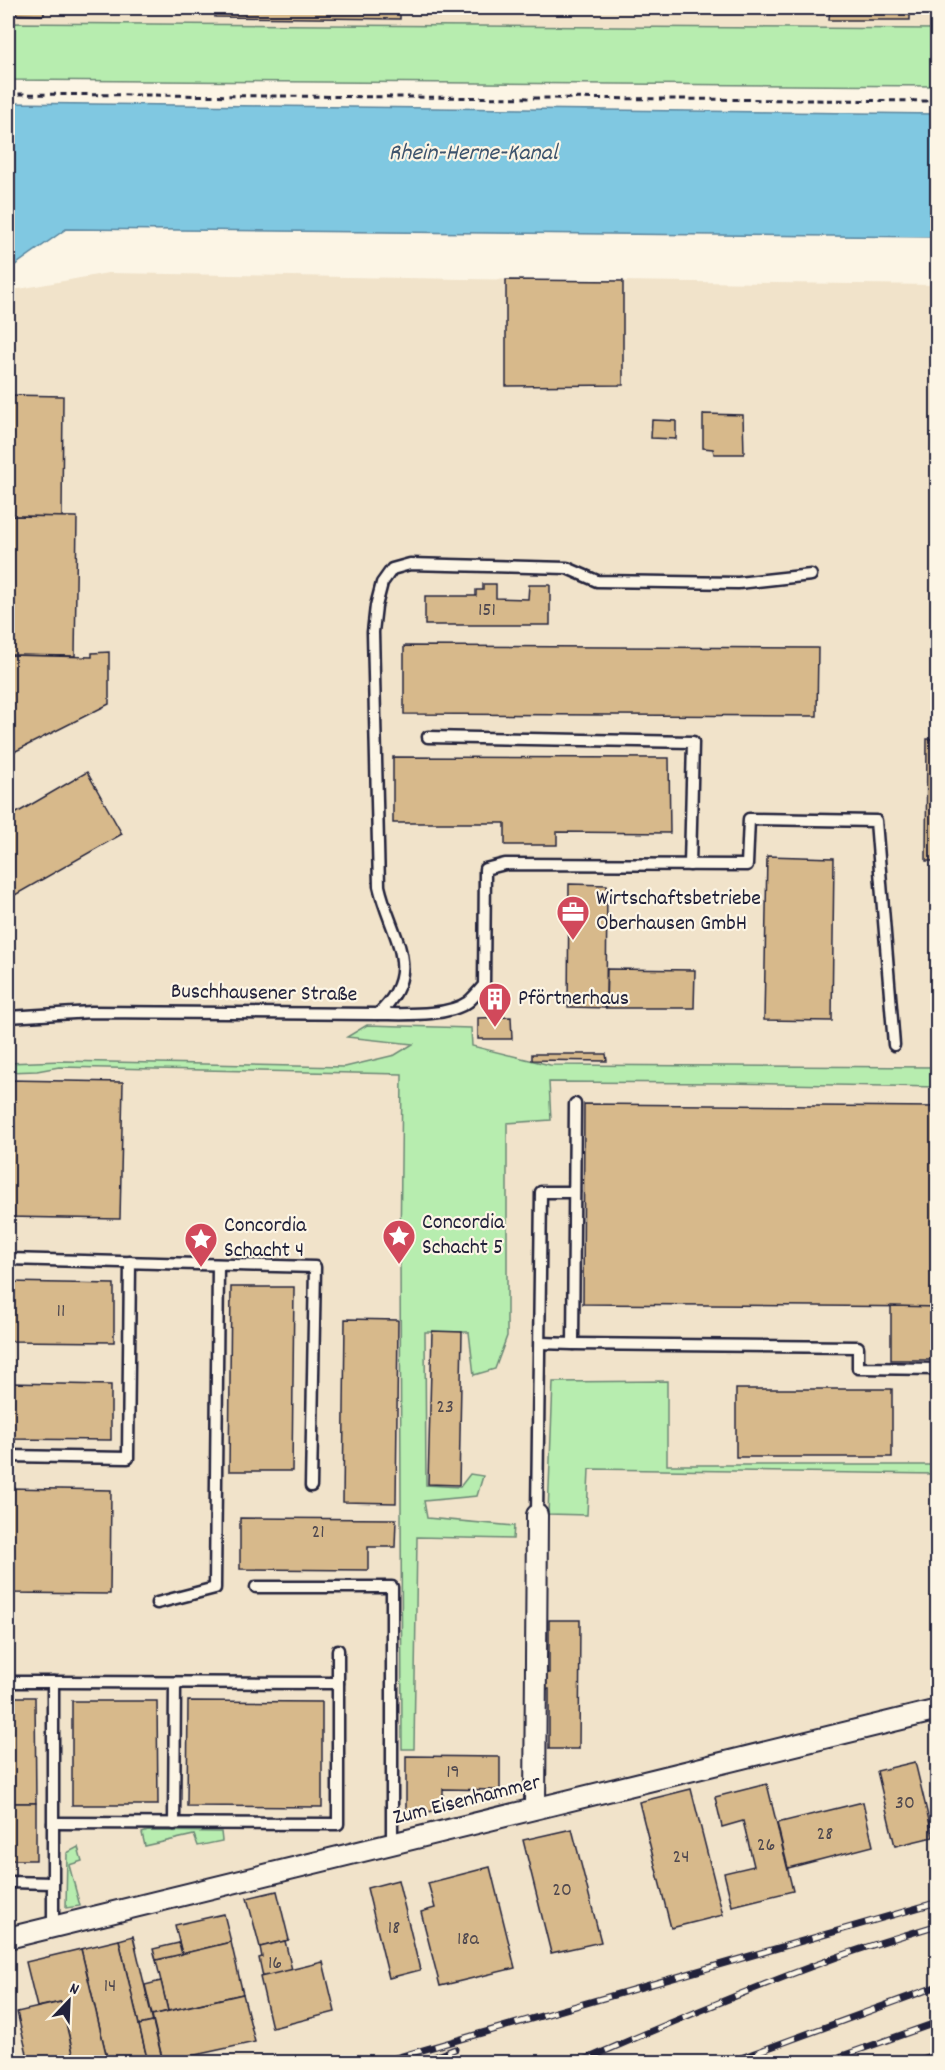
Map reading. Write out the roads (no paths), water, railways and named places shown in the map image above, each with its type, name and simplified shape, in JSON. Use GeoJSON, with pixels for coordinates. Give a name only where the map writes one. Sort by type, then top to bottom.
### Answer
{"type":"FeatureCollection","features":[{"type":"Feature","properties":{"kind":"street"},"geometry":{"type":"LineString","coordinates":[[535,1808],[537,1515]]}},
{"type":"Feature","properties":{"kind":"street","name":"Zum Eisenhammer"},"geometry":{"type":"LineString","coordinates":[[8,1938],[938,1710]]}},
{"type":"Feature","properties":{"kind":"lane","name":"Buschhausener Straße"},"geometry":{"type":"LineString","coordinates":[[8,1017],[91,1011],[378,1014],[389,1004],[399,990],[403,969],[400,946],[386,913],[379,886],[374,632],[376,606],[382,583],[392,569],[410,564],[567,568],[597,582],[738,583],[811,575]]}},
{"type":"Feature","properties":{"kind":"lane"},"geometry":{"type":"LineString","coordinates":[[428,737],[693,742],[690,865]]}},
{"type":"Feature","properties":{"kind":"lane"},"geometry":{"type":"LineString","coordinates":[[378,1014],[451,1009],[466,1003],[484,984],[485,869],[504,864],[747,865],[749,819],[876,821],[894,1045]]}},
{"type":"Feature","properties":{"kind":"lane"},"geometry":{"type":"LineString","coordinates":[[573,1344],[575,1104]]}},
{"type":"Feature","properties":{"kind":"lane"},"geometry":{"type":"LineString","coordinates":[[537,1515],[541,1192],[574,1192]]}},
{"type":"Feature","properties":{"kind":"lane"},"geometry":{"type":"LineString","coordinates":[[8,1259],[315,1267],[311,1486]]}},
{"type":"Feature","properties":{"kind":"lane"},"geometry":{"type":"LineString","coordinates":[[8,1456],[128,1458],[130,1262]]}},
{"type":"Feature","properties":{"kind":"lane"},"geometry":{"type":"LineString","coordinates":[[157,1603],[215,1588],[218,1264]]}},
{"type":"Feature","properties":{"kind":"lane"},"geometry":{"type":"LineString","coordinates":[[540,1343],[858,1347],[858,1368],[938,1369]]}},
{"type":"Feature","properties":{"kind":"lane"},"geometry":{"type":"LineString","coordinates":[[256,1587],[392,1587],[392,1844]]}},
{"type":"Feature","properties":{"kind":"lane"},"geometry":{"type":"LineString","coordinates":[[53,1823],[338,1824],[338,1650]]}},
{"type":"Feature","properties":{"kind":"lane"},"geometry":{"type":"LineString","coordinates":[[8,1682],[338,1683]]}},
{"type":"Feature","properties":{"kind":"lane"},"geometry":{"type":"LineString","coordinates":[[53,1682],[53,1927]]}},
{"type":"Feature","properties":{"kind":"lane"},"geometry":{"type":"LineString","coordinates":[[174,1824],[175,1683]]}},
{"type":"Feature","properties":{"kind":"lane"},"geometry":{"type":"LineString","coordinates":[[8,1882],[53,1882]]}},
{"type":"Feature","properties":{"kind":"water","name":"Rhein-Herne-Kanal"},"geometry":{"type":"Polygon","coordinates":[[[8,103],[937,114],[937,237],[66,229],[8,268],[8,103]]]}},
{"type":"Feature","properties":{"kind":"railway"},"geometry":{"type":"LineString","coordinates":[[381,2062],[938,1902]]}},
{"type":"Feature","properties":{"kind":"railway"},"geometry":{"type":"LineString","coordinates":[[580,2062],[703,2009],[797,1972],[938,1925]]}},
{"type":"Feature","properties":{"kind":"railway"},"geometry":{"type":"LineString","coordinates":[[730,2062],[938,1986]]}},
{"type":"Feature","properties":{"kind":"railway"},"geometry":{"type":"LineString","coordinates":[[825,2062],[938,2022]]}},
{"type":"Feature","properties":{"kind":"railway"},"geometry":{"type":"LineString","coordinates":[[421,2062],[455,2049]]}},
{"type":"Feature","properties":{"kind":"railway"},"geometry":{"type":"LineString","coordinates":[[912,2062],[938,2054]]}},
{"type":"Feature","properties":{"kind":"place","name":"Wirtschaftsbetriebe Oberhausen GmbH"},"geometry":{"type":"Point","coordinates":[573,941]}},
{"type":"Feature","properties":{"kind":"place","name":"Pförtnerhaus"},"geometry":{"type":"Point","coordinates":[495,1028]}},
{"type":"Feature","properties":{"kind":"place","name":"Concordia Schacht 5"},"geometry":{"type":"Point","coordinates":[399,1265]}},
{"type":"Feature","properties":{"kind":"place","name":"Concordia Schacht 4"},"geometry":{"type":"Point","coordinates":[201,1268]}}]}
